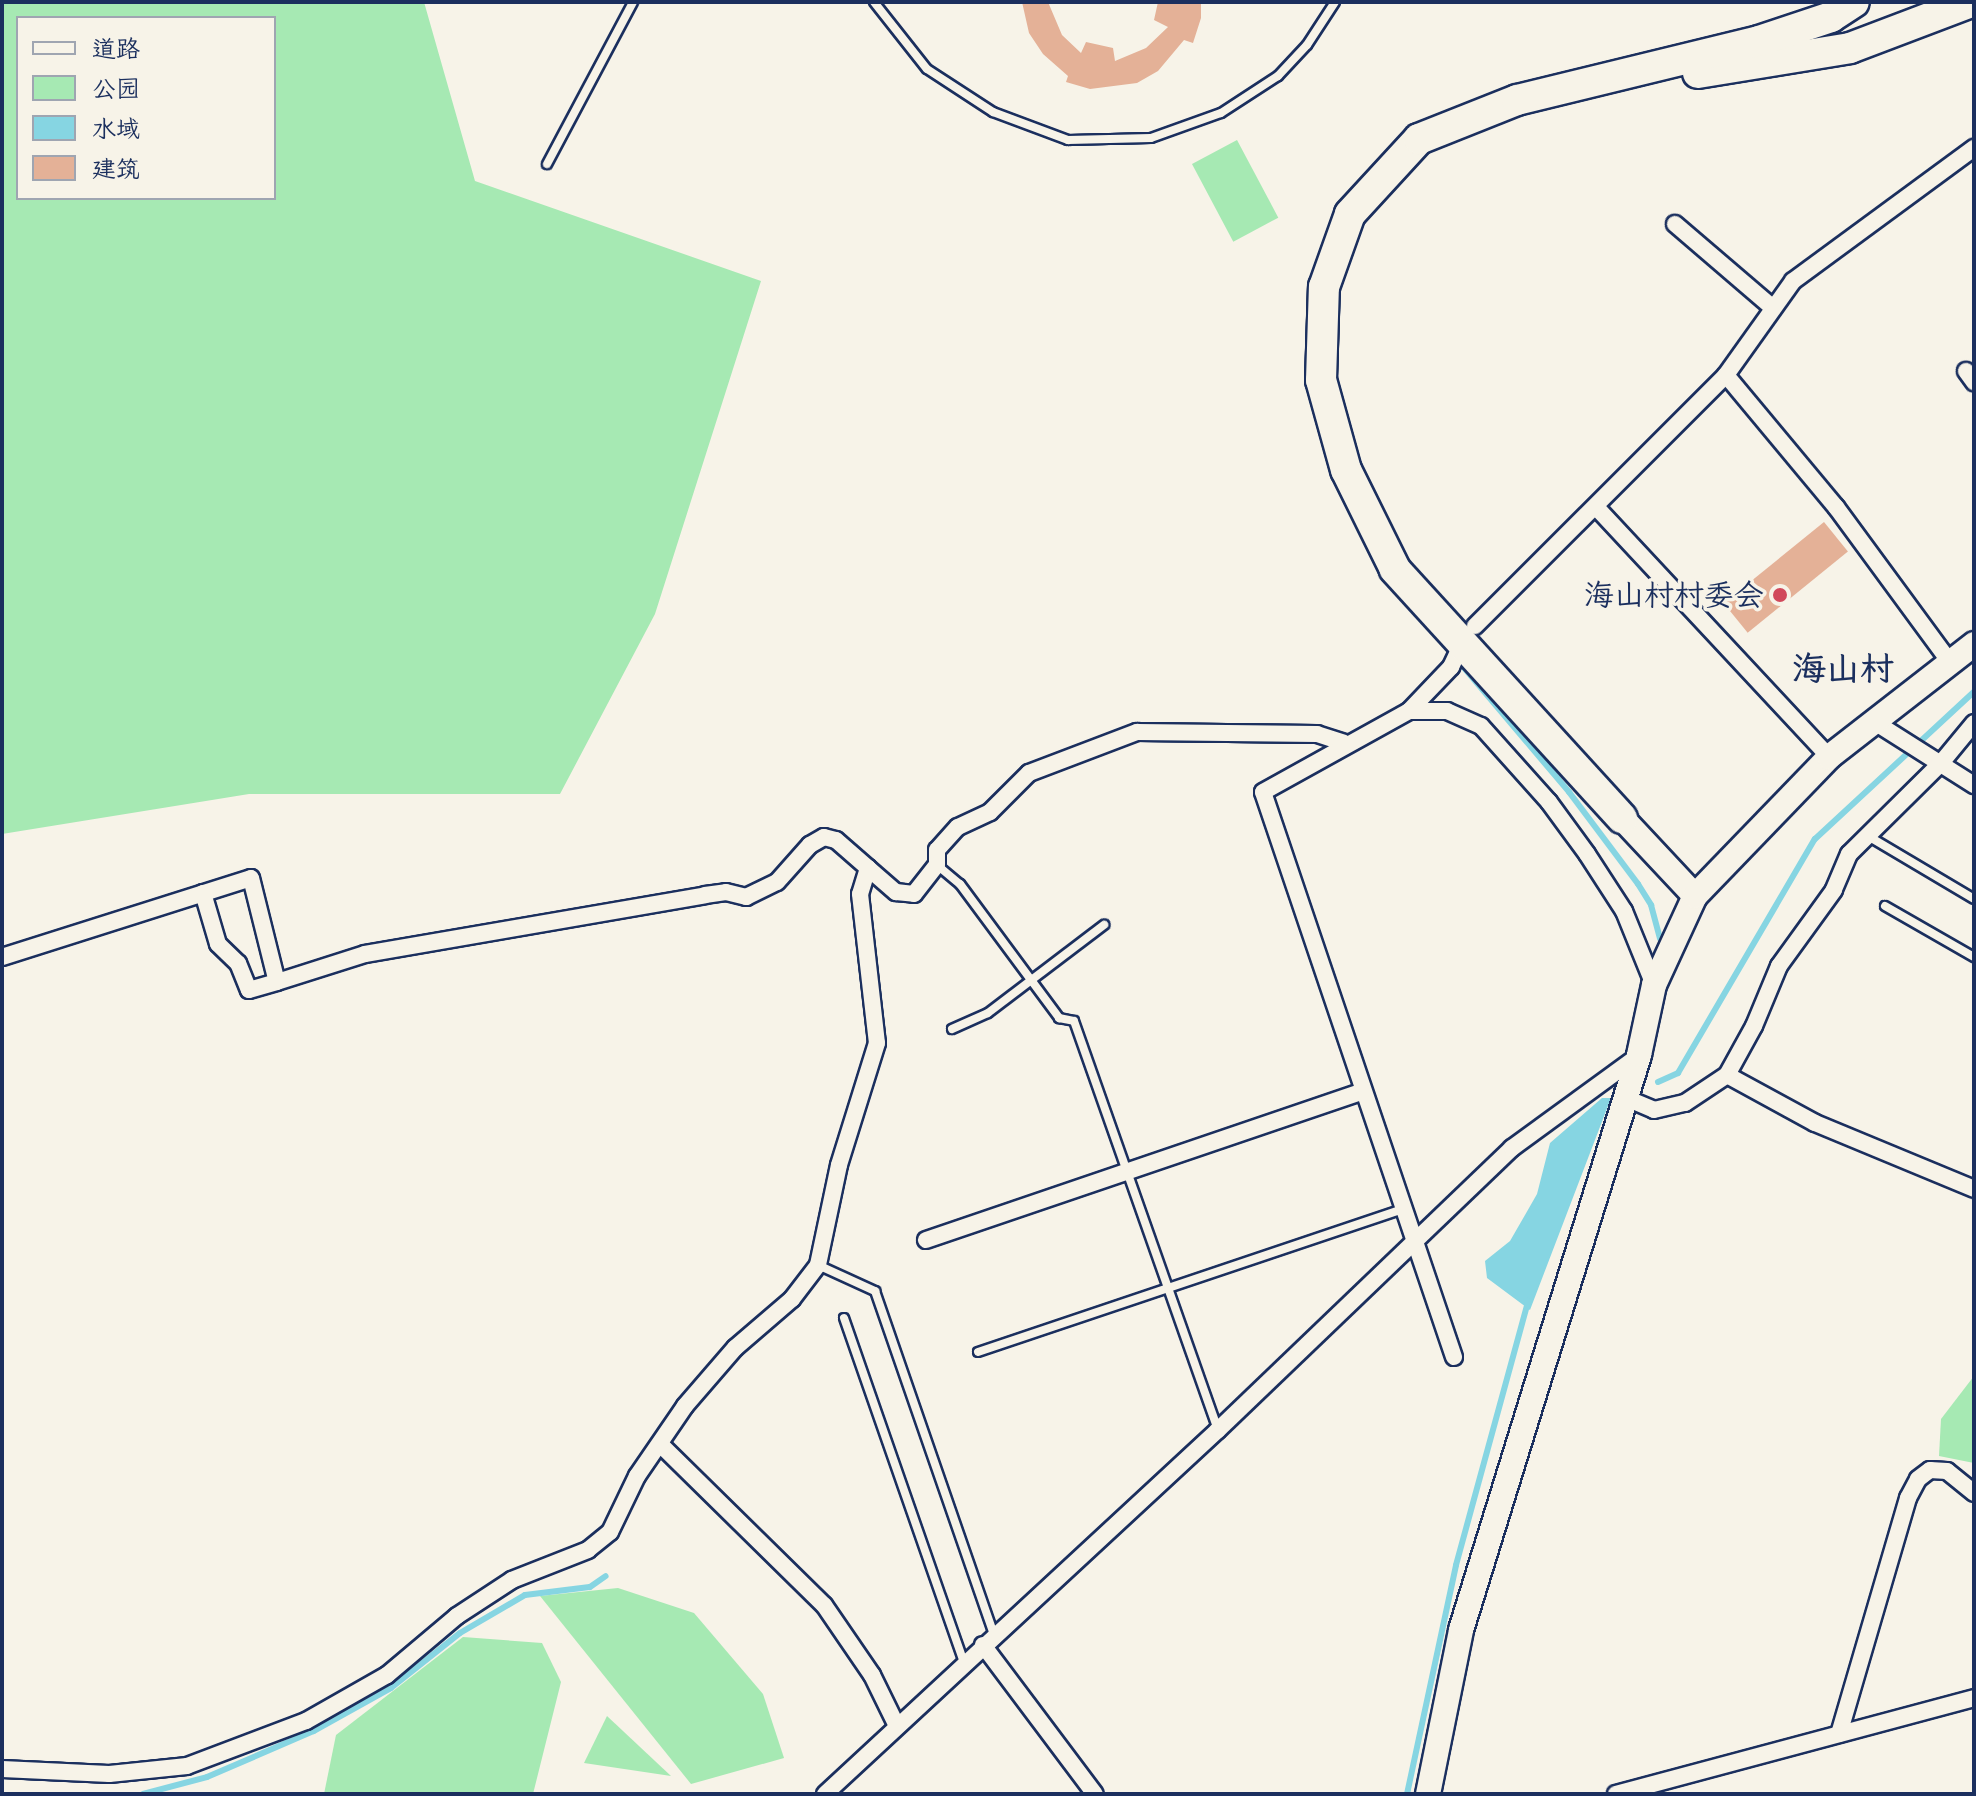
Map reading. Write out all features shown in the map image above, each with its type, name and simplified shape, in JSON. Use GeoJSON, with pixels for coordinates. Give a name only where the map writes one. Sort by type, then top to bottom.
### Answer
{"type":"FeatureCollection","features":[{"type":"Feature","properties":{"kind":"highway"},"geometry":{"type":"LineString","coordinates":[[1622,818],[1395,569],[1346,470],[1321,380],[1324,287],[1350,214],[1419,139],[1517,100],[1581,87],[1759,41],[1831,17],[1854,2]]}},
{"type":"Feature","properties":{"kind":"highway"},"geometry":{"type":"LineString","coordinates":[[1581,87],[1759,66],[1850,48],[1971,2]]}},
{"type":"Feature","properties":{"kind":"street"},"geometry":{"type":"LineString","coordinates":[[1475,626],[1597,508],[1726,375],[1793,281],[1974,148]]}},
{"type":"Feature","properties":{"kind":"street"},"geometry":{"type":"LineString","coordinates":[[1675,224],[1773,308]]}},
{"type":"Feature","properties":{"kind":"street"},"geometry":{"type":"LineString","coordinates":[[1726,375],[1836,507],[1950,662]]}},
{"type":"Feature","properties":{"kind":"street"},"geometry":{"type":"LineString","coordinates":[[1597,508],[1829,757]]}},
{"type":"Feature","properties":{"kind":"street"},"geometry":{"type":"LineString","coordinates":[[1428,1794],[1461,1630],[1639,1055],[1654,985],[1695,896],[1829,757],[1974,644]]}},
{"type":"Feature","properties":{"kind":"street"},"geometry":{"type":"LineString","coordinates":[[1454,1357],[1263,792],[1301,773],[1344,743],[1409,711],[1455,660]]}},
{"type":"Feature","properties":{"kind":"street"},"geometry":{"type":"LineString","coordinates":[[1409,711],[1447,711],[1481,726],[1549,802],[1624,911],[1654,985]]}},
{"type":"Feature","properties":{"kind":"street"},"geometry":{"type":"LineString","coordinates":[[1873,721],[1974,785]]}},
{"type":"Feature","properties":{"kind":"street"},"geometry":{"type":"LineString","coordinates":[[1626,1098],[1654,1110],[1685,1103],[1727,1075],[1754,1026],[1779,966],[1834,890],[1849,854],[1941,763],[1974,723]]}},
{"type":"Feature","properties":{"kind":"street"},"geometry":{"type":"LineString","coordinates":[[203,893],[218,944],[238,963],[249,990],[365,954],[705,895],[726,892],[746,897],[777,882],[810,845],[824,837],[836,840],[896,892],[914,894],[937,865],[937,850],[958,827],[990,812],[1029,773],[1137,732],[1317,734],[1344,743]]}},
{"type":"Feature","properties":{"kind":"street"},"geometry":{"type":"LineString","coordinates":[[1622,818],[1695,896]]}},
{"type":"Feature","properties":{"kind":"street"},"geometry":{"type":"LineString","coordinates":[[2,1769],[109,1774],[187,1766],[306,1721],[387,1675],[457,1616],[512,1580],[599,1541],[610,1532],[637,1476],[685,1406],[735,1348],[792,1299],[818,1265],[839,1165],[877,1043],[860,894],[868,868]]}},
{"type":"Feature","properties":{"kind":"street"},"geometry":{"type":"LineString","coordinates":[[2,957],[251,878],[277,982]]}},
{"type":"Feature","properties":{"kind":"street"},"geometry":{"type":"LineString","coordinates":[[825,1794],[1218,1430],[1512,1148],[1639,1055]]}},
{"type":"Feature","properties":{"kind":"street"},"geometry":{"type":"LineString","coordinates":[[1727,1075],[1815,1123],[1974,1189]]}},
{"type":"Feature","properties":{"kind":"street"},"geometry":{"type":"LineString","coordinates":[[926,1240],[1363,1091]]}},
{"type":"Feature","properties":{"kind":"street"},"geometry":{"type":"LineString","coordinates":[[660,1444],[824,1605],[872,1675],[897,1726]]}},
{"type":"Feature","properties":{"kind":"street"},"geometry":{"type":"LineString","coordinates":[[1839,1734],[1908,1498],[1918,1479],[1930,1470],[1947,1471],[1974,1493]]}},
{"type":"Feature","properties":{"kind":"street"},"geometry":{"type":"LineString","coordinates":[[988,1640],[1095,1794]]}},
{"type":"Feature","properties":{"kind":"street"},"geometry":{"type":"LineString","coordinates":[[1616,1794],[1974,1698]]}},
{"type":"Feature","properties":{"kind":"lane"},"geometry":{"type":"LineString","coordinates":[[547,164],[633,2]]}},
{"type":"Feature","properties":{"kind":"lane"},"geometry":{"type":"LineString","coordinates":[[874,2],[927,69],[993,112],[1068,140],[1151,138],[1221,113],[1278,76],[1307,45],[1335,2]]}},
{"type":"Feature","properties":{"kind":"lane"},"geometry":{"type":"LineString","coordinates":[[1866,835],[1974,899]]}},
{"type":"Feature","properties":{"kind":"lane"},"geometry":{"type":"LineString","coordinates":[[937,865],[960,884],[1059,1018],[1074,1021],[1218,1430]]}},
{"type":"Feature","properties":{"kind":"lane"},"geometry":{"type":"LineString","coordinates":[[1885,906],[1974,957]]}},
{"type":"Feature","properties":{"kind":"lane"},"geometry":{"type":"LineString","coordinates":[[952,1029],[988,1013],[1104,925]]}},
{"type":"Feature","properties":{"kind":"lane"},"geometry":{"type":"LineString","coordinates":[[978,1352],[1403,1209]]}},
{"type":"Feature","properties":{"kind":"lane"},"geometry":{"type":"LineString","coordinates":[[818,1265],[875,1291],[988,1640]]}},
{"type":"Feature","properties":{"kind":"lane"},"geometry":{"type":"LineString","coordinates":[[844,1318],[964,1662]]}},
{"type":"Feature","properties":{"kind":"green space"},"geometry":{"type":"Polygon","coordinates":[[[2,2],[424,2],[475,181],[761,281],[655,614],[560,794],[249,794],[2,834],[2,2]]]}},
{"type":"Feature","properties":{"kind":"green space"},"geometry":{"type":"Polygon","coordinates":[[[1237,140],[1278,218],[1233,242],[1192,164],[1237,140]]]}},
{"type":"Feature","properties":{"kind":"green space"},"geometry":{"type":"Polygon","coordinates":[[[1974,1376],[1974,1463],[1939,1456],[1941,1419],[1974,1376]]]}},
{"type":"Feature","properties":{"kind":"green space"},"geometry":{"type":"Polygon","coordinates":[[[618,1588],[694,1613],[763,1694],[784,1758],[691,1784],[540,1596],[618,1588]]]}},
{"type":"Feature","properties":{"kind":"green space"},"geometry":{"type":"Polygon","coordinates":[[[463,1637],[542,1643],[561,1682],[533,1794],[324,1794],[336,1735],[463,1637]]]}},
{"type":"Feature","properties":{"kind":"green space"},"geometry":{"type":"Polygon","coordinates":[[[607,1716],[671,1776],[584,1763],[607,1716]]]}},
{"type":"Feature","properties":{"kind":"water"},"geometry":{"type":"Polygon","coordinates":[[[1602,1098],[1611,1098],[1530,1310],[1487,1278],[1485,1261],[1510,1241],[1537,1194],[1550,1143],[1602,1098]]]}},
{"type":"Feature","properties":{"kind":"building"},"geometry":{"type":"Polygon","coordinates":[[[1022,2],[1048,2],[1062,35],[1081,53],[1086,42],[1113,48],[1115,61],[1146,48],[1168,27],[1154,20],[1158,2],[1201,2],[1201,18],[1193,43],[1184,40],[1158,71],[1137,83],[1090,89],[1066,82],[1068,76],[1043,54],[1029,33],[1022,2]]]}},
{"type":"Feature","properties":{"kind":"building"},"geometry":{"type":"Polygon","coordinates":[[[1824,522],[1848,552],[1748,633],[1724,603],[1824,522]]]}},
{"type":"Feature","properties":{"kind":"waterway"},"geometry":{"type":"LineString","coordinates":[[1444,644],[1569,792],[1638,884],[1651,905],[1660,939]]}},
{"type":"Feature","properties":{"kind":"waterway"},"geometry":{"type":"LineString","coordinates":[[1658,1082],[1678,1073],[1815,839],[1974,692]]}},
{"type":"Feature","properties":{"kind":"waterway"},"geometry":{"type":"LineString","coordinates":[[1407,1794],[1456,1565],[1528,1301]]}},
{"type":"Feature","properties":{"kind":"waterway"},"geometry":{"type":"LineString","coordinates":[[143,1794],[207,1777],[314,1731],[391,1688],[460,1633],[525,1595],[590,1587],[606,1576]]}},
{"type":"Feature","properties":{"kind":"place","name":"海山村村委会"},"geometry":{"type":"Point","coordinates":[1780,595]}},
{"type":"Feature","properties":{"kind":"district","name":"海山村"},"geometry":{"type":"Point","coordinates":[1843,669]}}]}
